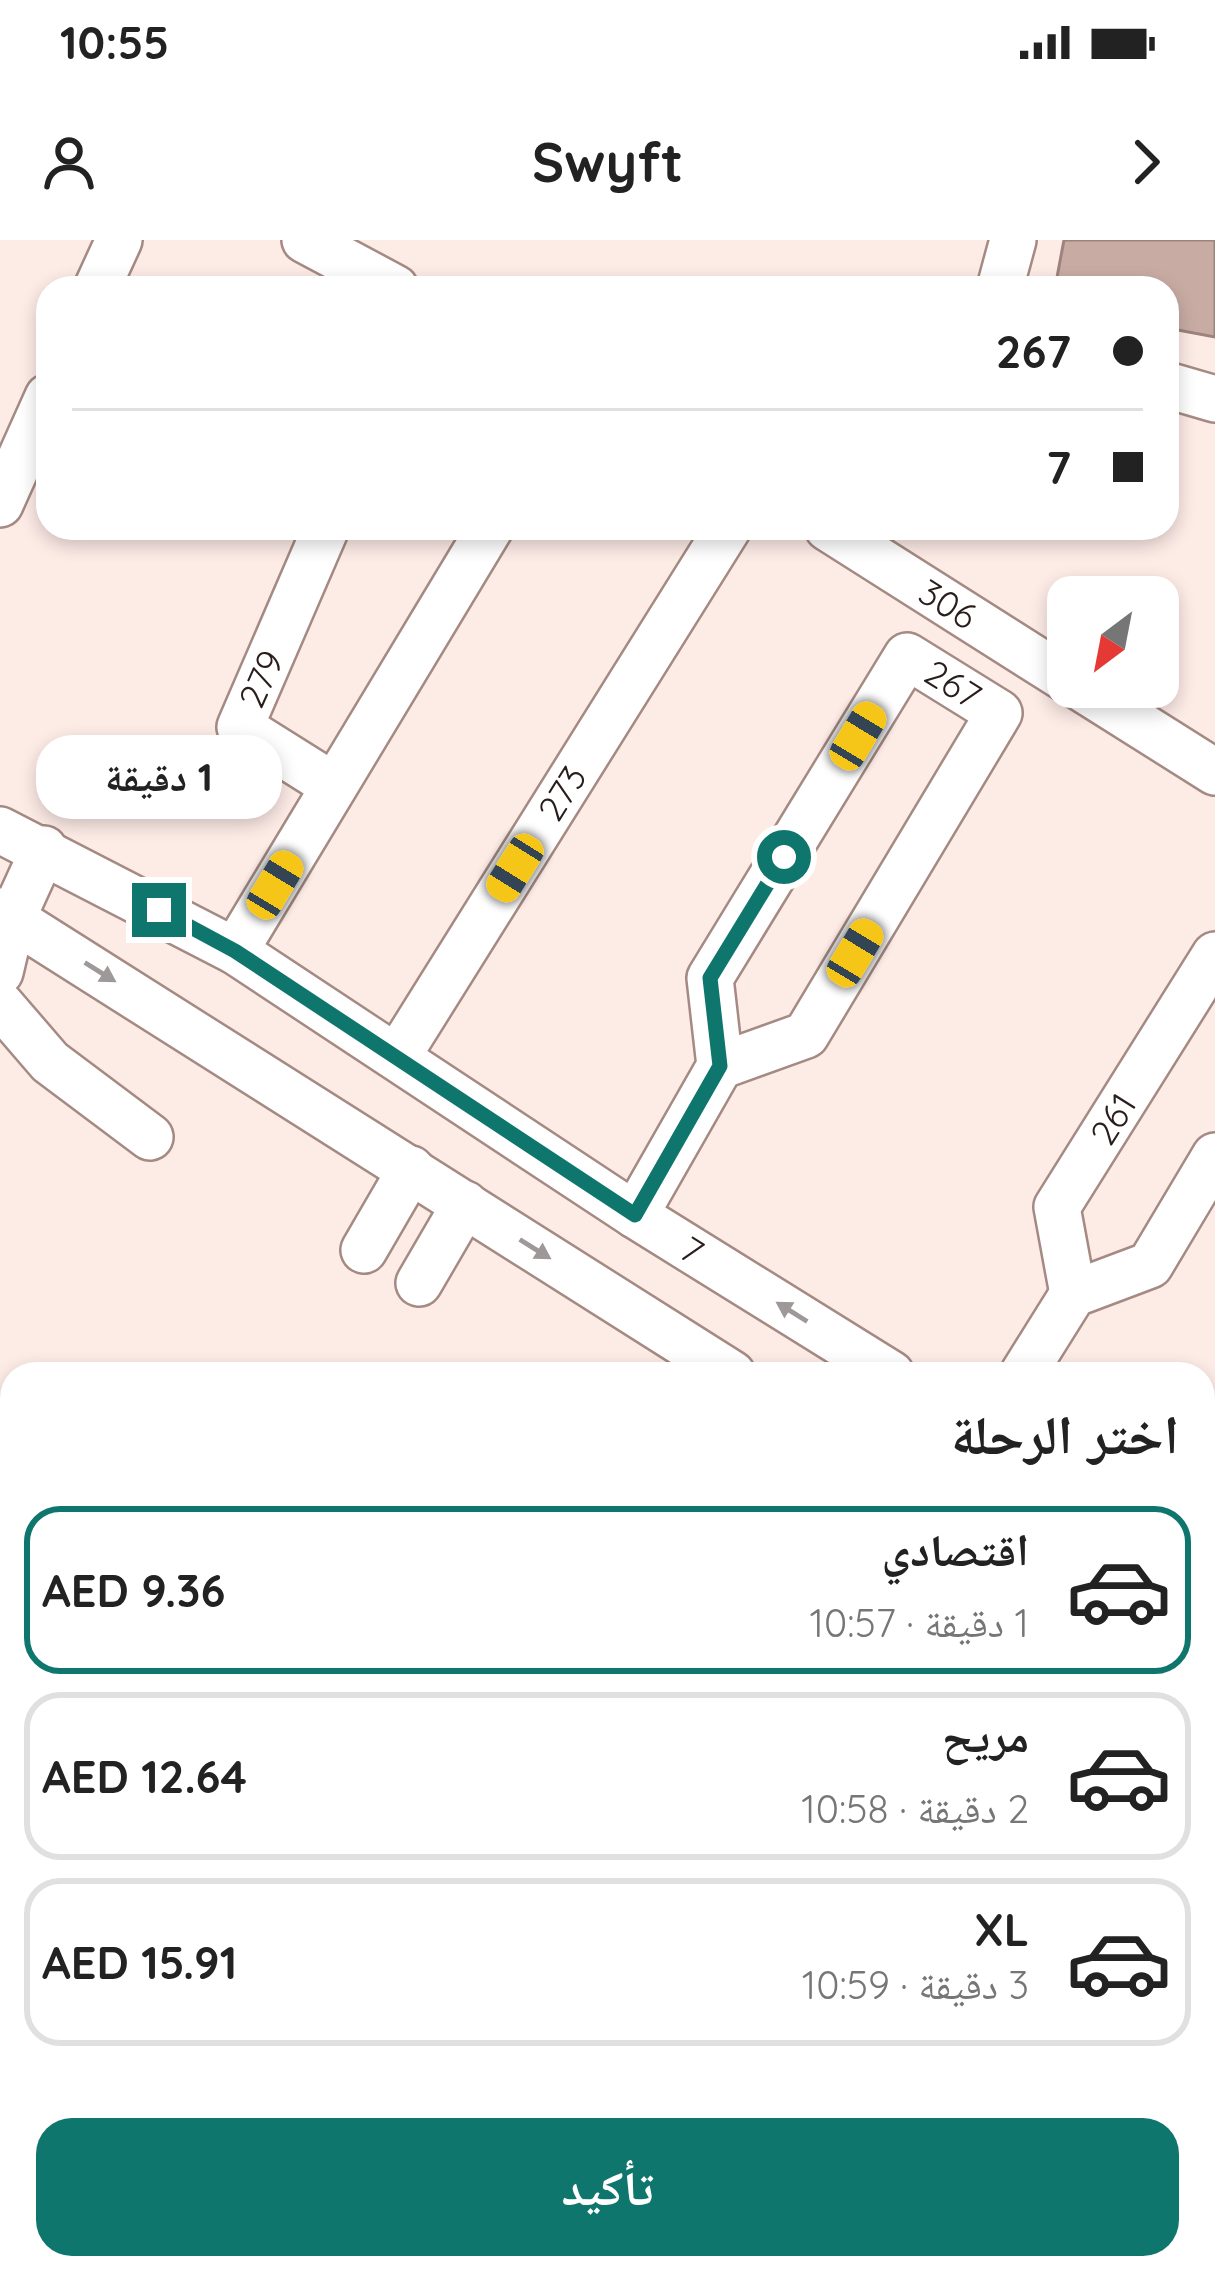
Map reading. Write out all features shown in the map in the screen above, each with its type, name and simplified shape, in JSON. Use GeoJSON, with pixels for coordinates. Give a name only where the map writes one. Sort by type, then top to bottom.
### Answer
{"type":"FeatureCollection","features":[{"type":"Feature","properties":{"kind":"street"},"geometry":{"type":"LineString","coordinates":[[102,276],[119,240]]}},
{"type":"Feature","properties":{"kind":"street"},"geometry":{"type":"LineString","coordinates":[[304,240],[372,276]]}},
{"type":"Feature","properties":{"kind":"street"},"geometry":{"type":"LineString","coordinates":[[1003,276],[1013,240]]}},
{"type":"Feature","properties":{"kind":"street"},"geometry":{"type":"LineString","coordinates":[[1179,388],[1215,398]]}},
{"type":"Feature","properties":{"kind":"street"},"geometry":{"type":"LineString","coordinates":[[0,503],[36,424]]}},
{"type":"Feature","properties":{"kind":"street","name":"279"},"geometry":{"type":"LineString","coordinates":[[321,540],[240,727],[334,786]]}},
{"type":"Feature","properties":{"kind":"street"},"geometry":{"type":"LineString","coordinates":[[235,951],[483,540]]}},
{"type":"Feature","properties":{"kind":"street","name":"273"},"geometry":{"type":"LineString","coordinates":[[397,1058],[721,540]]}},
{"type":"Feature","properties":{"kind":"street","name":"306"},"geometry":{"type":"LineString","coordinates":[[847,540],[1047,667]]}},
{"type":"Feature","properties":{"kind":"street","name":"267"},"geometry":{"type":"LineString","coordinates":[[907,656],[999,713],[806,1035],[720,1066],[710,978],[907,656]]}},
{"type":"Feature","properties":{"kind":"street"},"geometry":{"type":"LineString","coordinates":[[1113,708],[1215,772]]}},
{"type":"Feature","properties":{"kind":"street","name":"7"},"geometry":{"type":"LineString","coordinates":[[0,830],[235,951],[635,1215],[872,1362]]}},
{"type":"Feature","properties":{"kind":"street"},"geometry":{"type":"LineString","coordinates":[[0,972],[7,914],[44,849]]}},
{"type":"Feature","properties":{"kind":"street"},"geometry":{"type":"LineString","coordinates":[[7,914],[713,1362]]}},
{"type":"Feature","properties":{"kind":"street","name":"261"},"geometry":{"type":"LineString","coordinates":[[1073,1294],[1058,1207],[1215,955]]}},
{"type":"Feature","properties":{"kind":"street"},"geometry":{"type":"LineString","coordinates":[[0,1004],[50,1062],[150,1137]]}},
{"type":"Feature","properties":{"kind":"street"},"geometry":{"type":"LineString","coordinates":[[635,1215],[720,1066]]}},
{"type":"Feature","properties":{"kind":"street"},"geometry":{"type":"LineString","coordinates":[[1030,1362],[1073,1294],[1150,1265],[1215,1156]]}},
{"type":"Feature","properties":{"kind":"street"},"geometry":{"type":"LineString","coordinates":[[364,1250],[411,1169]]}},
{"type":"Feature","properties":{"kind":"street"},"geometry":{"type":"LineString","coordinates":[[419,1283],[465,1204]]}},
{"type":"Feature","properties":{"kind":"building"},"geometry":{"type":"Polygon","coordinates":[[[1064,240],[1215,240],[1215,337],[1179,330],[1179,276],[1057,276],[1064,240]]]}},
{"type":"Feature","properties":{"kind":"route"},"geometry":{"type":"LineString","coordinates":[[159,910],[235,951],[635,1215],[720,1066],[710,978],[784,857]]}}]}
